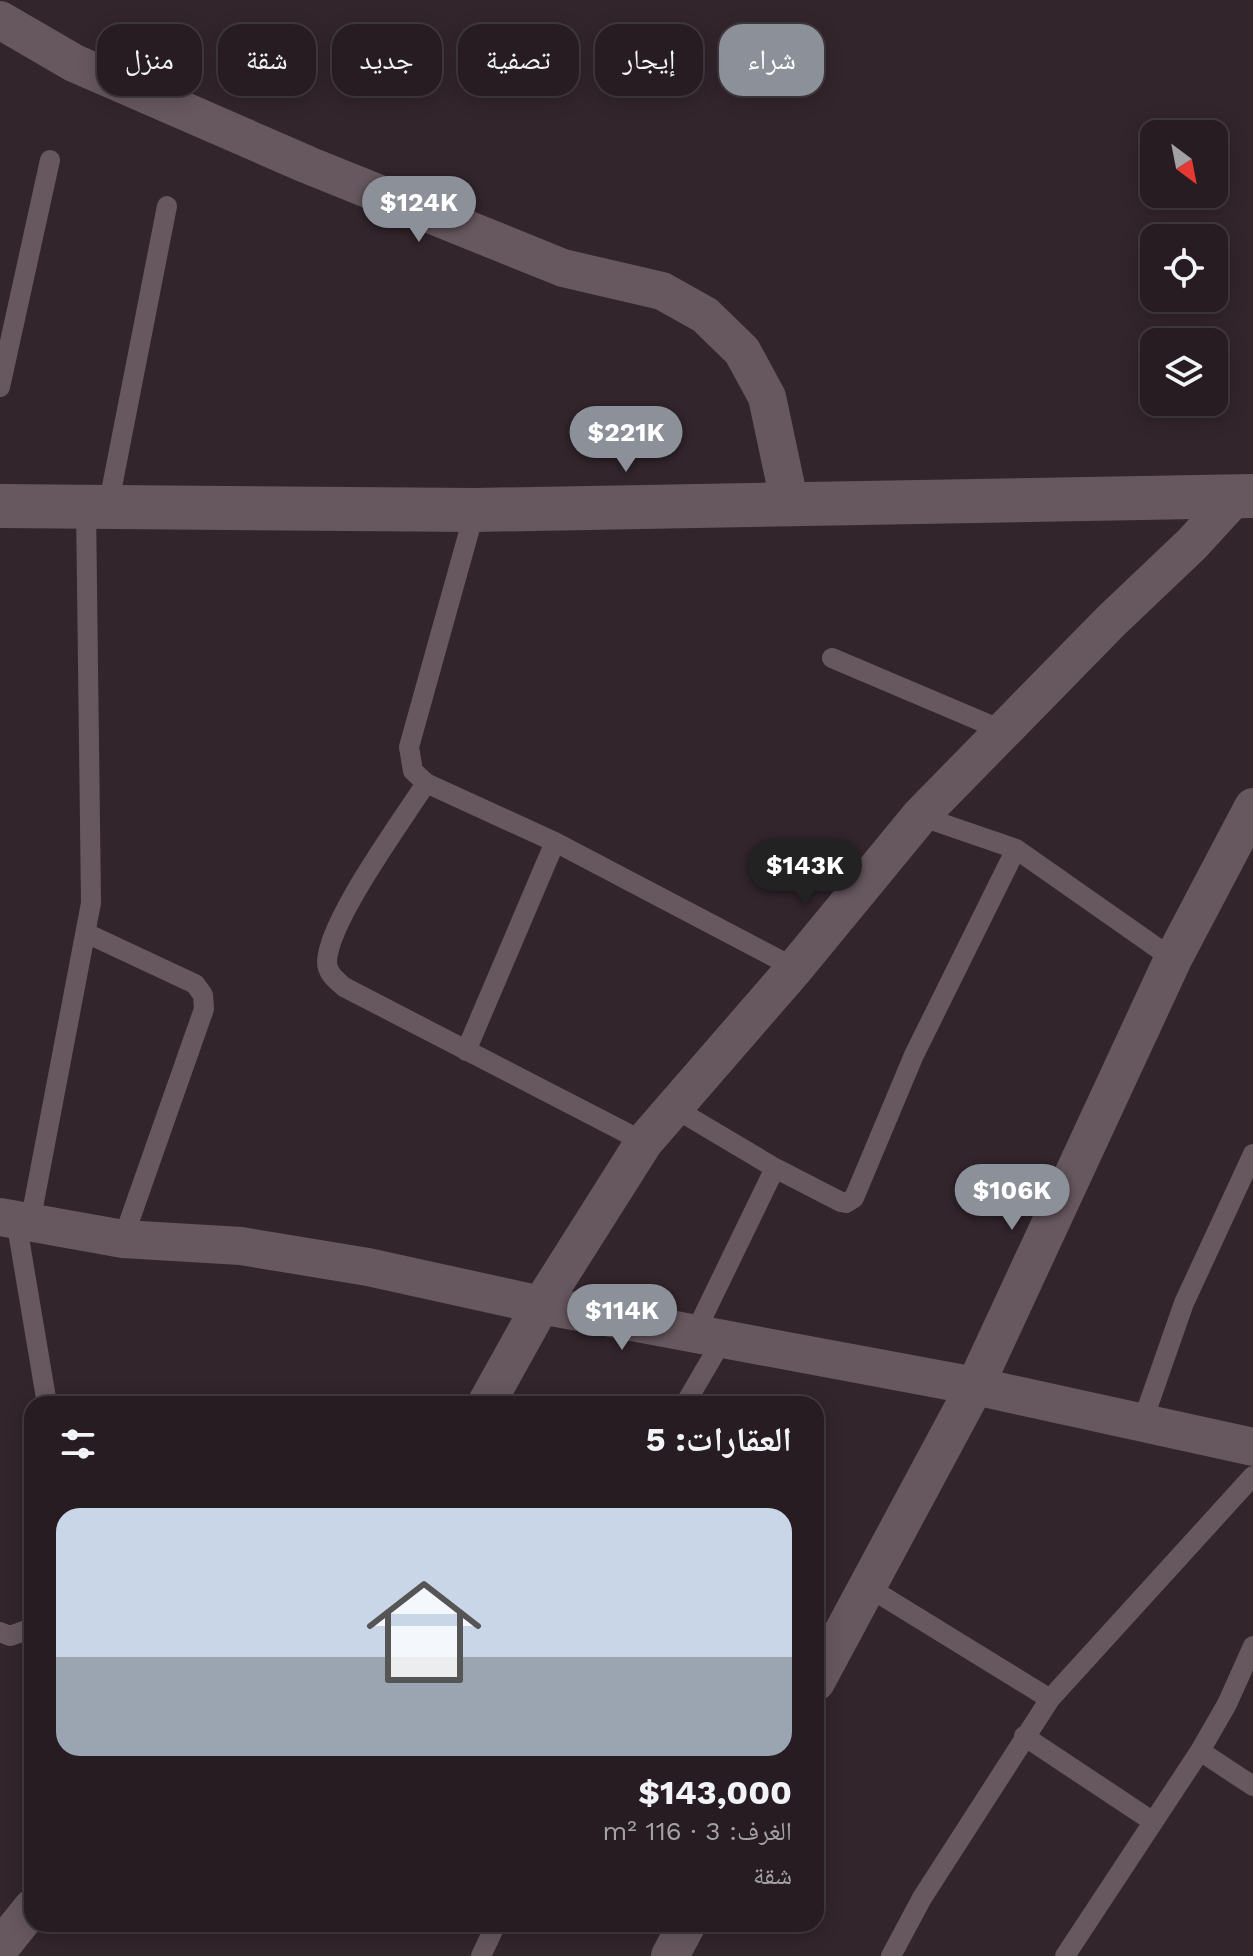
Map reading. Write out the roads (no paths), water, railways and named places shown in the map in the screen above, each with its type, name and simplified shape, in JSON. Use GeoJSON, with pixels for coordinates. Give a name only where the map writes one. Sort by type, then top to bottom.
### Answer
{"type":"FeatureCollection","features":[{"type":"Feature","properties":{"kind":"street"},"geometry":{"type":"LineString","coordinates":[[0,20],[74,63],[308,165],[563,268],[662,291],[705,315],[742,351],[767,397],[790,505]]}},
{"type":"Feature","properties":{"kind":"street"},"geometry":{"type":"LineString","coordinates":[[0,506],[475,510],[1244,496]]}},
{"type":"Feature","properties":{"kind":"street"},"geometry":{"type":"LineString","coordinates":[[490,1396],[541,1305],[644,1142],[795,968],[920,816],[1111,621],[1244,496]]}},
{"type":"Feature","properties":{"kind":"street"},"geometry":{"type":"LineString","coordinates":[[824,1667],[975,1386],[1173,959],[1253,807]]}},
{"type":"Feature","properties":{"kind":"street"},"geometry":{"type":"LineString","coordinates":[[15,1220],[123,1239],[241,1246],[368,1267],[541,1305],[975,1386],[1253,1447]]}},
{"type":"Feature","properties":{"kind":"street"},"geometry":{"type":"LineString","coordinates":[[0,1948],[24,1918]]}},
{"type":"Feature","properties":{"kind":"street"},"geometry":{"type":"LineString","coordinates":[[670,1956],[683,1932]]}},
{"type":"Feature","properties":{"kind":"lane"},"geometry":{"type":"LineString","coordinates":[[0,387],[50,160]]}},
{"type":"Feature","properties":{"kind":"lane"},"geometry":{"type":"LineString","coordinates":[[46,1396],[15,1220],[91,903],[97,506],[167,206]]}},
{"type":"Feature","properties":{"kind":"lane"},"geometry":{"type":"LineString","coordinates":[[475,510],[409,747],[413,771],[426,783],[555,842],[795,968]]}},
{"type":"Feature","properties":{"kind":"lane"},"geometry":{"type":"LineString","coordinates":[[832,658],[1004,731]]}},
{"type":"Feature","properties":{"kind":"lane"},"geometry":{"type":"LineString","coordinates":[[426,783],[345,910],[327,961],[330,971],[344,987],[644,1142]]}},
{"type":"Feature","properties":{"kind":"lane"},"geometry":{"type":"LineString","coordinates":[[920,816],[1016,849],[1173,959]]}},
{"type":"Feature","properties":{"kind":"lane"},"geometry":{"type":"LineString","coordinates":[[466,1051],[555,842]]}},
{"type":"Feature","properties":{"kind":"lane"},"geometry":{"type":"LineString","coordinates":[[674,1108],[775,1168],[841,1202],[846,1203],[854,1198],[914,1055],[1016,849]]}},
{"type":"Feature","properties":{"kind":"lane"},"geometry":{"type":"LineString","coordinates":[[86,933],[195,984],[203,995],[204,1009],[123,1239]]}},
{"type":"Feature","properties":{"kind":"lane"},"geometry":{"type":"LineString","coordinates":[[1142,1423],[1184,1303],[1253,1154]]}},
{"type":"Feature","properties":{"kind":"lane"},"geometry":{"type":"LineString","coordinates":[[688,1396],[775,1168]]}},
{"type":"Feature","properties":{"kind":"lane"},"geometry":{"type":"LineString","coordinates":[[891,1956],[922,1898],[1050,1699],[1253,1476]]}},
{"type":"Feature","properties":{"kind":"lane"},"geometry":{"type":"LineString","coordinates":[[868,1587],[1050,1699]]}},
{"type":"Feature","properties":{"kind":"lane"},"geometry":{"type":"LineString","coordinates":[[0,1632],[10,1636],[24,1631]]}},
{"type":"Feature","properties":{"kind":"lane"},"geometry":{"type":"LineString","coordinates":[[1065,1956],[1200,1751],[1227,1704],[1253,1646]]}},
{"type":"Feature","properties":{"kind":"lane"},"geometry":{"type":"LineString","coordinates":[[1024,1736],[1152,1821]]}},
{"type":"Feature","properties":{"kind":"lane"},"geometry":{"type":"LineString","coordinates":[[1200,1751],[1253,1786]]}},
{"type":"Feature","properties":{"kind":"lane"},"geometry":{"type":"LineString","coordinates":[[481,1956],[492,1932]]}}]}
